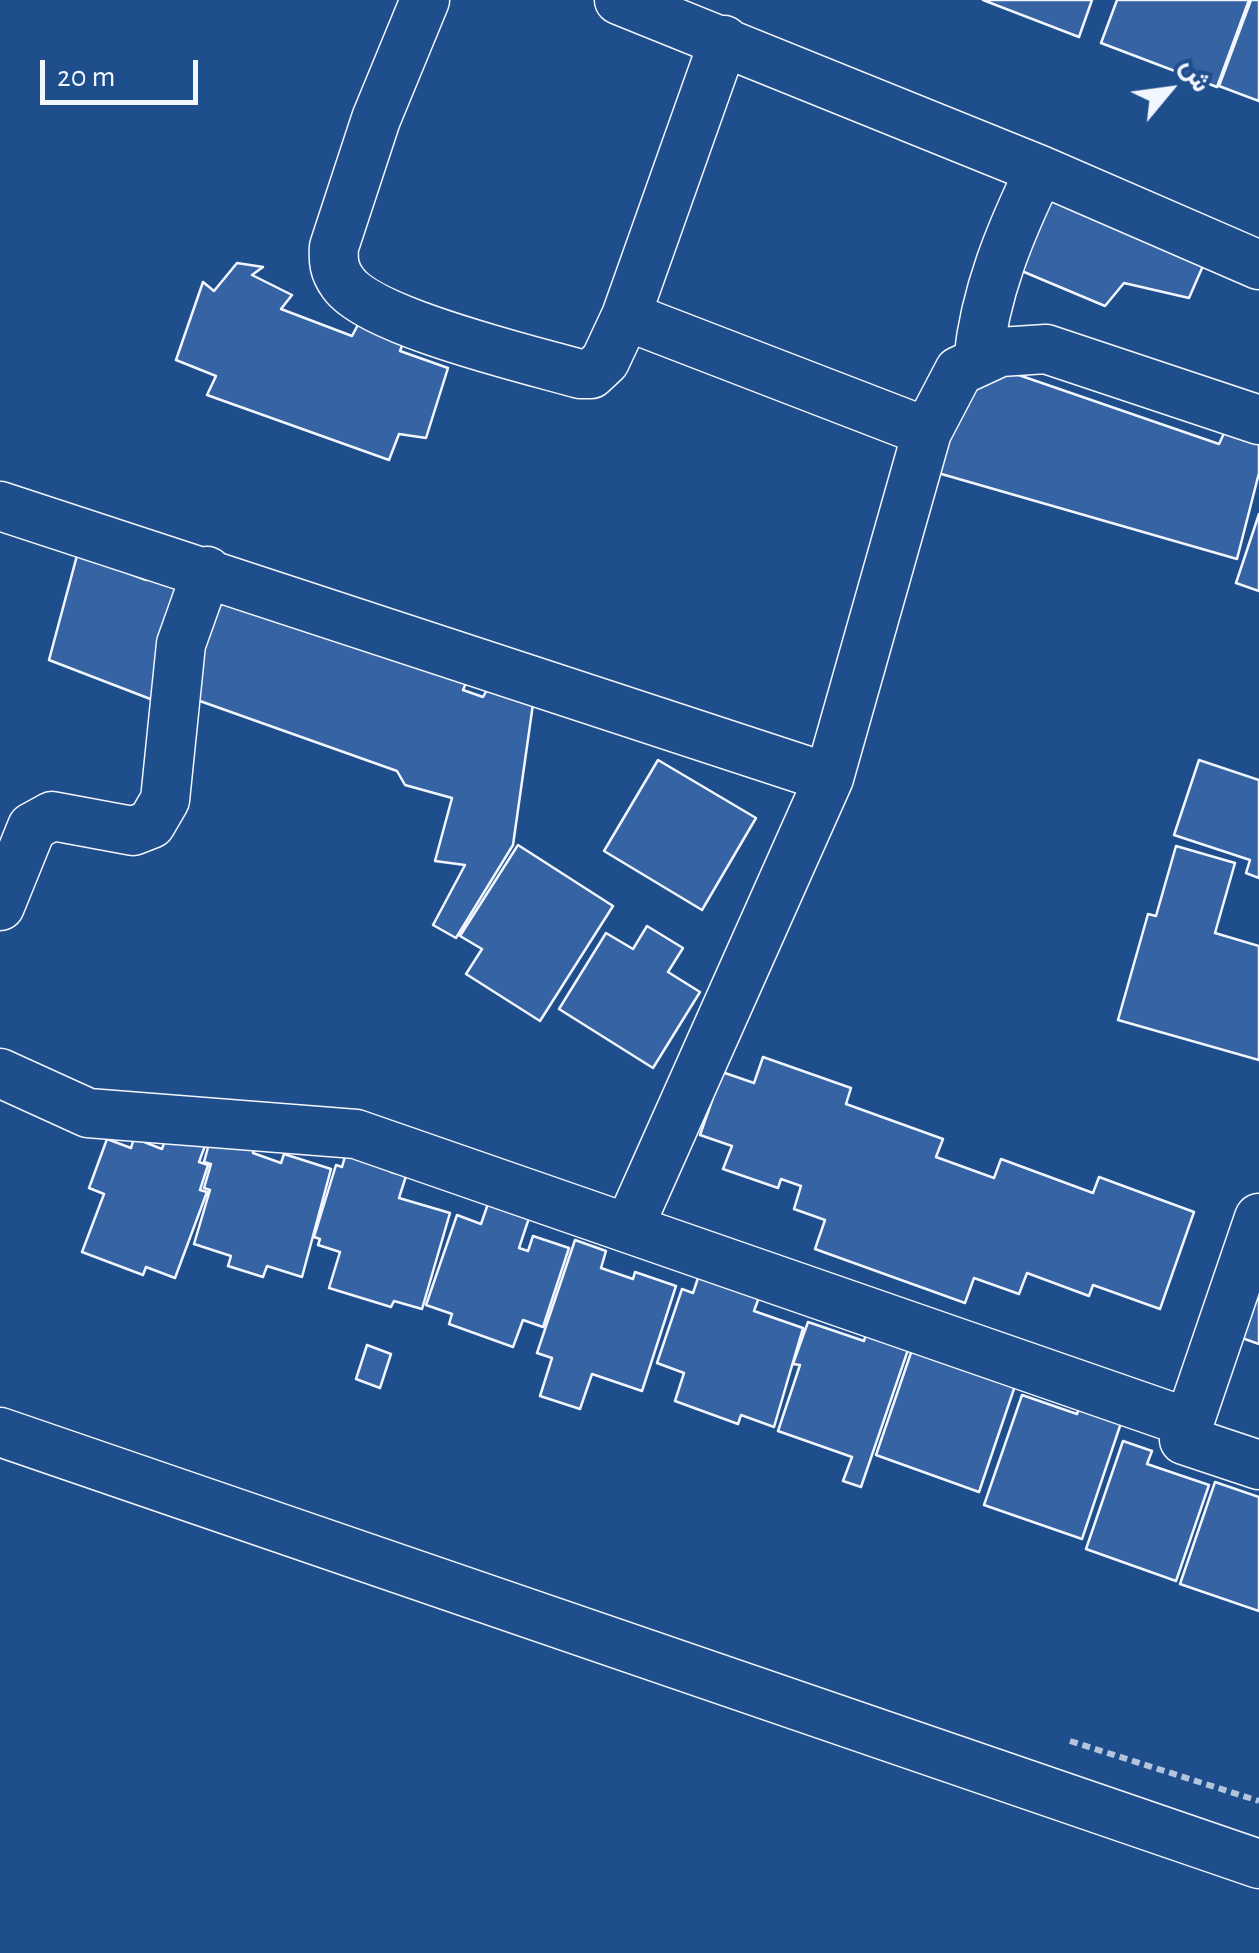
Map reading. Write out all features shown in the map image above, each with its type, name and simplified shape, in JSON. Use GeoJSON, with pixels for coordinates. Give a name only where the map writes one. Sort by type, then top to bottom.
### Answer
{"type":"FeatureCollection","features":[{"type":"Feature","properties":{"kind":"street"},"geometry":{"type":"LineString","coordinates":[[425,0],[376,119],[332,263],[344,286],[367,303],[444,333],[580,374],[592,374],[605,360],[626,316],[724,40]]}},
{"type":"Feature","properties":{"kind":"street"},"geometry":{"type":"LineString","coordinates":[[619,0],[1040,170],[1259,265]]}},
{"type":"Feature","properties":{"kind":"street"},"geometry":{"type":"LineString","coordinates":[[978,361],[982,315],[993,276],[1040,170]]}},
{"type":"Feature","properties":{"kind":"street"},"geometry":{"type":"LineString","coordinates":[[626,316],[927,432]]}},
{"type":"Feature","properties":{"kind":"street"},"geometry":{"type":"LineString","coordinates":[[629,1227],[830,778],[927,432],[959,371],[1000,352],[1046,349],[1259,420]]}},
{"type":"Feature","properties":{"kind":"street"},"geometry":{"type":"LineString","coordinates":[[0,506],[208,570],[830,778]]}},
{"type":"Feature","properties":{"kind":"street"},"geometry":{"type":"LineString","coordinates":[[0,906],[32,827],[41,820],[52,816],[133,830],[151,824],[165,800],[181,644],[208,570]]}},
{"type":"Feature","properties":{"kind":"street"},"geometry":{"type":"LineString","coordinates":[[0,1073],[88,1113],[356,1134],[1189,1424]]}},
{"type":"Feature","properties":{"kind":"street"},"geometry":{"type":"LineString","coordinates":[[1259,1218],[1184,1440],[1259,1465]]}},
{"type":"Feature","properties":{"kind":"street"},"geometry":{"type":"LineString","coordinates":[[0,1432],[1259,1864]]}},
{"type":"Feature","properties":{"kind":"building"},"geometry":{"type":"Polygon","coordinates":[[[983,0],[1092,0],[1079,37],[983,0]]]}},
{"type":"Feature","properties":{"kind":"building"},"geometry":{"type":"Polygon","coordinates":[[[1117,0],[1249,0],[1217,87],[1101,43],[1117,0]]]}},
{"type":"Feature","properties":{"kind":"building"},"geometry":{"type":"Polygon","coordinates":[[[1251,0],[1259,0],[1259,101],[1219,86],[1251,0]]]}},
{"type":"Feature","properties":{"kind":"building"},"geometry":{"type":"Polygon","coordinates":[[[1044,176],[1209,252],[1189,298],[1124,283],[1105,306],[1005,264],[1044,176]]]}},
{"type":"Feature","properties":{"kind":"building"},"geometry":{"type":"Polygon","coordinates":[[[237,263],[263,267],[252,275],[292,295],[281,309],[352,336],[361,319],[407,332],[400,351],[448,368],[426,438],[399,434],[389,460],[207,395],[216,376],[176,360],[203,282],[214,291],[237,263]]]}},
{"type":"Feature","properties":{"kind":"building"},"geometry":{"type":"Polygon","coordinates":[[[978,361],[1219,444],[1226,429],[1259,442],[1259,473],[1237,559],[931,471],[978,361]]]}},
{"type":"Feature","properties":{"kind":"building"},"geometry":{"type":"Polygon","coordinates":[[[1259,514],[1259,591],[1236,583],[1259,514]]]}},
{"type":"Feature","properties":{"kind":"building"},"geometry":{"type":"Polygon","coordinates":[[[79,548],[129,565],[128,573],[146,580],[150,571],[187,586],[153,700],[49,660],[79,548]]]}},
{"type":"Feature","properties":{"kind":"building"},"geometry":{"type":"Polygon","coordinates":[[[215,589],[279,623],[283,614],[466,683],[463,690],[483,697],[488,688],[533,704],[513,845],[456,938],[433,925],[465,865],[435,861],[452,798],[405,785],[397,771],[183,695],[215,589]]]}},
{"type":"Feature","properties":{"kind":"building"},"geometry":{"type":"Polygon","coordinates":[[[658,760],[756,818],[702,910],[604,851],[658,760]]]}},
{"type":"Feature","properties":{"kind":"building"},"geometry":{"type":"Polygon","coordinates":[[[1199,760],[1259,780],[1259,878],[1246,873],[1250,860],[1174,835],[1199,760]]]}},
{"type":"Feature","properties":{"kind":"building"},"geometry":{"type":"Polygon","coordinates":[[[518,845],[613,906],[540,1021],[466,974],[482,949],[460,936],[518,845]]]}},
{"type":"Feature","properties":{"kind":"building"},"geometry":{"type":"Polygon","coordinates":[[[1176,846],[1235,863],[1215,933],[1259,946],[1259,1060],[1118,1020],[1148,914],[1156,916],[1176,846]]]}},
{"type":"Feature","properties":{"kind":"building"},"geometry":{"type":"Polygon","coordinates":[[[647,926],[683,948],[668,972],[700,992],[653,1068],[559,1009],[606,933],[633,949],[647,926]]]}},
{"type":"Feature","properties":{"kind":"building"},"geometry":{"type":"Polygon","coordinates":[[[763,1057],[851,1088],[846,1104],[943,1139],[936,1157],[994,1178],[1001,1159],[1093,1193],[1099,1177],[1194,1212],[1160,1309],[1093,1285],[1089,1296],[1027,1273],[1019,1294],[974,1278],[965,1303],[815,1249],[825,1220],[794,1209],[801,1186],[781,1179],[778,1188],[723,1169],[732,1146],[700,1135],[722,1072],[754,1083],[763,1057]]]}},
{"type":"Feature","properties":{"kind":"building"},"geometry":{"type":"Polygon","coordinates":[[[169,1129],[206,1143],[199,1162],[208,1165],[200,1190],[207,1192],[175,1278],[146,1267],[143,1275],[82,1252],[104,1194],[89,1188],[107,1139],[131,1148],[134,1138],[162,1149],[169,1129]]]}},
{"type":"Feature","properties":{"kind":"building"},"geometry":{"type":"Polygon","coordinates":[[[213,1129],[256,1142],[253,1153],[281,1163],[284,1154],[331,1169],[302,1277],[267,1266],[263,1277],[228,1266],[231,1256],[194,1244],[210,1190],[204,1188],[211,1164],[204,1162],[213,1129]]]}},
{"type":"Feature","properties":{"kind":"building"},"geometry":{"type":"Polygon","coordinates":[[[349,1143],[395,1158],[391,1172],[406,1176],[399,1198],[450,1213],[422,1309],[394,1301],[391,1307],[329,1288],[340,1252],[318,1245],[320,1239],[314,1237],[336,1165],[342,1167],[349,1143]]]}},
{"type":"Feature","properties":{"kind":"building"},"geometry":{"type":"Polygon","coordinates":[[[490,1198],[531,1212],[519,1248],[528,1251],[533,1236],[569,1248],[543,1327],[523,1320],[513,1347],[449,1324],[452,1314],[426,1305],[457,1215],[481,1224],[490,1198]]]}},
{"type":"Feature","properties":{"kind":"building"},"geometry":{"type":"Polygon","coordinates":[[[575,1240],[606,1251],[601,1268],[633,1279],[635,1272],[676,1286],[642,1391],[592,1374],[580,1409],[540,1396],[552,1358],[537,1353],[575,1240]]]}},
{"type":"Feature","properties":{"kind":"building"},"geometry":{"type":"Polygon","coordinates":[[[703,1263],[761,1292],[754,1311],[803,1328],[774,1427],[741,1415],[738,1424],[675,1401],[684,1373],[657,1363],[682,1289],[693,1293],[703,1263]]]}},
{"type":"Feature","properties":{"kind":"building"},"geometry":{"type":"Polygon","coordinates":[[[1259,1291],[1259,1344],[1242,1338],[1259,1291]]]}},
{"type":"Feature","properties":{"kind":"building"},"geometry":{"type":"Polygon","coordinates":[[[808,1322],[864,1341],[867,1330],[910,1344],[861,1487],[843,1481],[852,1457],[778,1431],[800,1365],[793,1364],[808,1322]]]}},
{"type":"Feature","properties":{"kind":"building"},"geometry":{"type":"Polygon","coordinates":[[[915,1341],[1018,1377],[979,1492],[876,1455],[915,1341]]]}},
{"type":"Feature","properties":{"kind":"building"},"geometry":{"type":"Polygon","coordinates":[[[367,1345],[391,1354],[380,1388],[356,1379],[367,1345]]]}},
{"type":"Feature","properties":{"kind":"building"},"geometry":{"type":"Polygon","coordinates":[[[1022,1395],[1077,1414],[1080,1406],[1122,1420],[1082,1539],[984,1505],[1022,1395]]]}},
{"type":"Feature","properties":{"kind":"building"},"geometry":{"type":"Polygon","coordinates":[[[1123,1441],[1152,1451],[1147,1464],[1209,1485],[1176,1581],[1086,1549],[1123,1441]]]}},
{"type":"Feature","properties":{"kind":"building"},"geometry":{"type":"Polygon","coordinates":[[[1215,1482],[1259,1497],[1259,1611],[1180,1584],[1215,1482]]]}}]}
